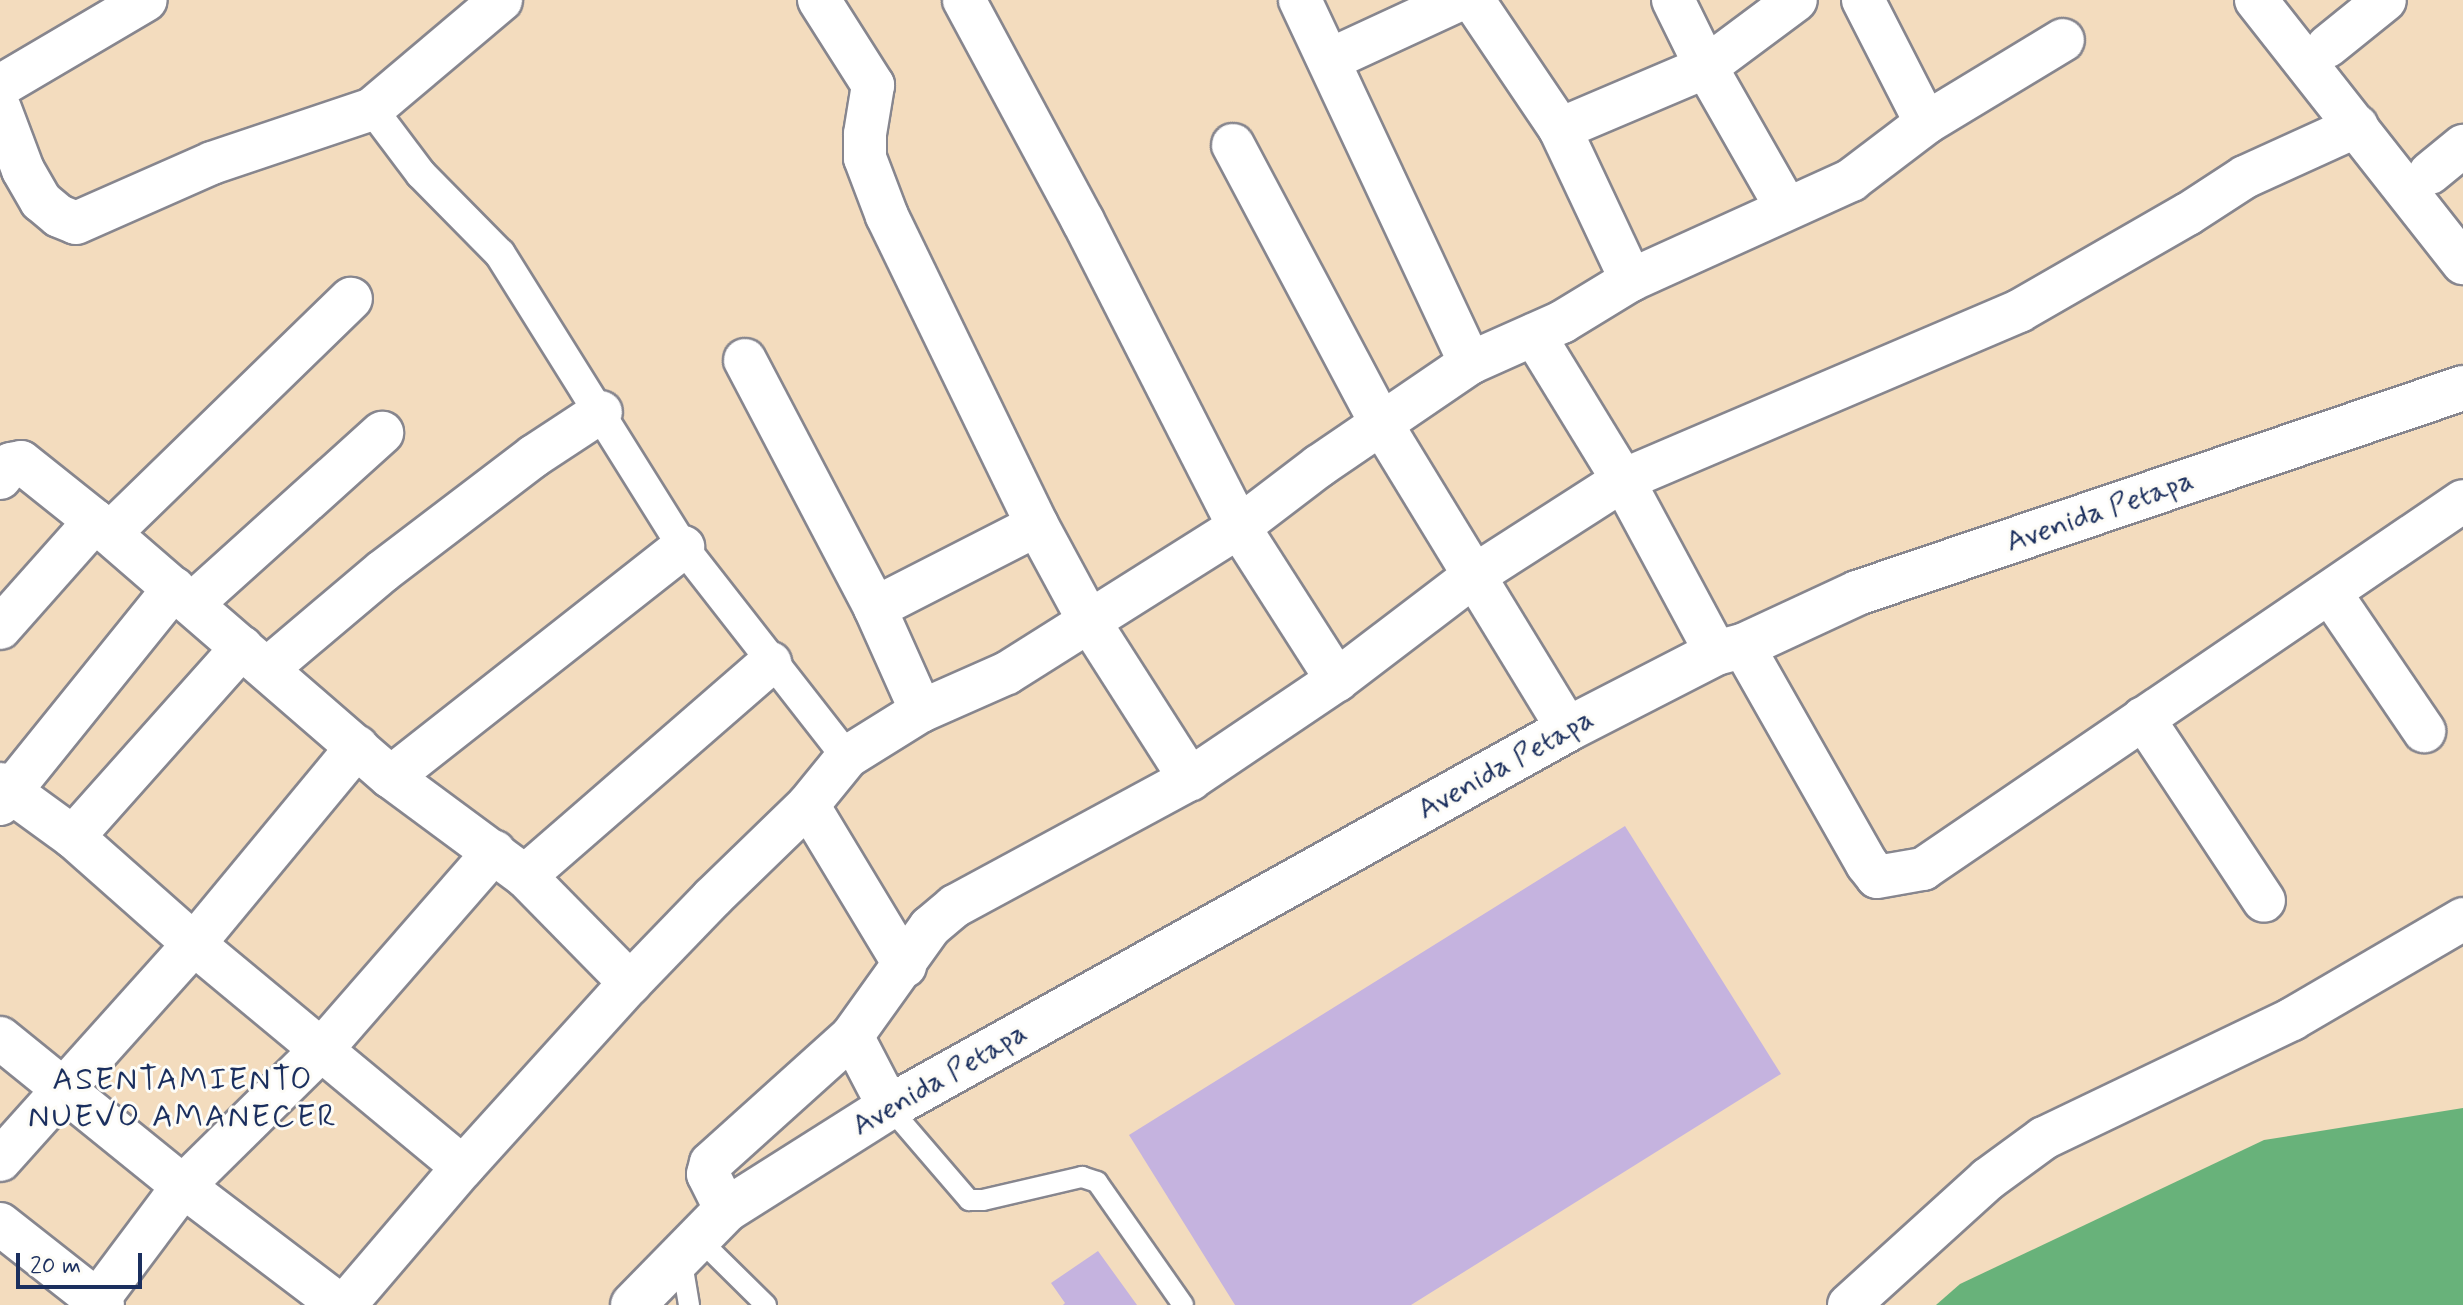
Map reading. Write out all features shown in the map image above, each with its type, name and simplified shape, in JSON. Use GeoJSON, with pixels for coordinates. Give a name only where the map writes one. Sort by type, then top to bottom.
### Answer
{"type":"FeatureCollection","features":[{"type":"Feature","properties":{"kind":"main road","name":"Avenida Petapa"},"geometry":{"type":"LineString","coordinates":[[633,1305],[701,1233],[889,1107],[1568,729],[1730,649],[1857,593],[2463,388]]}},
{"type":"Feature","properties":{"kind":"street"},"geometry":{"type":"LineString","coordinates":[[0,86],[146,0]]}},
{"type":"Feature","properties":{"kind":"street"},"geometry":{"type":"LineString","coordinates":[[0,109],[23,170],[41,201],[59,216],[76,223],[212,163],[372,109],[501,0]]}},
{"type":"Feature","properties":{"kind":"street"},"geometry":{"type":"LineString","coordinates":[[819,0],[873,85],[865,134],[865,158],[887,216],[1037,525],[1089,621],[1190,779]]}},
{"type":"Feature","properties":{"kind":"street"},"geometry":{"type":"LineString","coordinates":[[964,0],[1076,207],[1239,527],[1337,680]]}},
{"type":"Feature","properties":{"kind":"street"},"geometry":{"type":"LineString","coordinates":[[1300,0],[1470,363]]}},
{"type":"Feature","properties":{"kind":"street"},"geometry":{"type":"LineString","coordinates":[[1329,60],[1459,0]]}},
{"type":"Feature","properties":{"kind":"street"},"geometry":{"type":"LineString","coordinates":[[1473,0],[1560,129],[1631,280]]}},
{"type":"Feature","properties":{"kind":"street"},"geometry":{"type":"LineString","coordinates":[[1673,0],[1706,67],[1787,209]]}},
{"type":"Feature","properties":{"kind":"street"},"geometry":{"type":"LineString","coordinates":[[1560,129],[1706,67],[1796,0]]}},
{"type":"Feature","properties":{"kind":"street"},"geometry":{"type":"LineString","coordinates":[[1863,0],[1926,123]]}},
{"type":"Feature","properties":{"kind":"street"},"geometry":{"type":"LineString","coordinates":[[2256,0],[2463,263]]}},
{"type":"Feature","properties":{"kind":"street"},"geometry":{"type":"LineString","coordinates":[[2328,46],[2385,0]]}},
{"type":"Feature","properties":{"kind":"street"},"geometry":{"type":"LineString","coordinates":[[0,1038],[183,1186],[343,1305],[630,983],[808,805],[847,757],[921,711],[1007,673],[1239,527],[1381,423],[1470,363],[1534,335],[1631,280],[1851,180],[1926,123],[2063,40]]}},
{"type":"Feature","properties":{"kind":"street"},"geometry":{"type":"LineString","coordinates":[[372,109],[421,174],[500,254],[683,547],[770,663],[847,757]]}},
{"type":"Feature","properties":{"kind":"street"},"geometry":{"type":"LineString","coordinates":[[701,1233],[711,1163],[852,1036],[930,927],[955,906],[1190,779],[1337,680],[1475,575],[1623,480],[2019,311],[2188,214],[2245,177],[2357,126]]}},
{"type":"Feature","properties":{"kind":"street"},"geometry":{"type":"LineString","coordinates":[[1233,145],[1381,423],[1568,729]]}},
{"type":"Feature","properties":{"kind":"street"},"geometry":{"type":"LineString","coordinates":[[2430,173],[2463,146]]}},
{"type":"Feature","properties":{"kind":"street"},"geometry":{"type":"LineString","coordinates":[[0,628],[103,527],[351,299]]}},
{"type":"Feature","properties":{"kind":"street"},"geometry":{"type":"LineString","coordinates":[[1534,335],[1877,877],[1923,869],[2331,594],[2463,501]]}},
{"type":"Feature","properties":{"kind":"street"},"geometry":{"type":"LineString","coordinates":[[745,360],[875,608],[921,711]]}},
{"type":"Feature","properties":{"kind":"street"},"geometry":{"type":"LineString","coordinates":[[73,837],[255,658],[421,542],[534,456],[601,412]]}},
{"type":"Feature","properties":{"kind":"street"},"geometry":{"type":"LineString","coordinates":[[382,433],[183,596],[3,793],[73,837],[194,944],[463,1167]]}},
{"type":"Feature","properties":{"kind":"street"},"geometry":{"type":"LineString","coordinates":[[0,476],[11,464],[21,462],[103,527],[391,777],[510,864],[630,983]]}},
{"type":"Feature","properties":{"kind":"street"},"geometry":{"type":"LineString","coordinates":[[875,608],[1037,525]]}},
{"type":"Feature","properties":{"kind":"street"},"geometry":{"type":"LineString","coordinates":[[391,777],[683,547]]}},
{"type":"Feature","properties":{"kind":"street"},"geometry":{"type":"LineString","coordinates":[[2331,594],[2424,731]]}},
{"type":"Feature","properties":{"kind":"street"},"geometry":{"type":"LineString","coordinates":[[0,1224],[99,1304],[183,1186],[510,864],[770,663]]}},
{"type":"Feature","properties":{"kind":"street"},"geometry":{"type":"LineString","coordinates":[[2143,718],[2264,901]]}},
{"type":"Feature","properties":{"kind":"street"},"geometry":{"type":"LineString","coordinates":[[0,1160],[194,944],[357,747]]}},
{"type":"Feature","properties":{"kind":"street"},"geometry":{"type":"LineString","coordinates":[[808,805],[905,966]]}},
{"type":"Feature","properties":{"kind":"street"},"geometry":{"type":"LineString","coordinates":[[1849,1305],[1988,1179],[2044,1138],[2292,1019],[2463,919]]}},
{"type":"Feature","properties":{"kind":"street"},"geometry":{"type":"LineString","coordinates":[[852,1036],[889,1107]]}},
{"type":"Feature","properties":{"kind":"lane"},"geometry":{"type":"LineString","coordinates":[[889,1107],[969,1200],[983,1200],[1082,1177],[1097,1182],[1183,1305]]}},
{"type":"Feature","properties":{"kind":"lane"},"geometry":{"type":"LineString","coordinates":[[689,1305],[701,1233]]}},
{"type":"Feature","properties":{"kind":"lane"},"geometry":{"type":"LineString","coordinates":[[701,1233],[766,1305]]}},
{"type":"Feature","properties":{"kind":"green space"},"geometry":{"type":"Polygon","coordinates":[[[2463,1108],[2463,1305],[1936,1305],[1960,1284],[2264,1140],[2463,1108]]]}},
{"type":"Feature","properties":{"kind":"building"},"geometry":{"type":"Polygon","coordinates":[[[1625,826],[1781,1074],[1411,1305],[1235,1305],[1129,1135],[1625,826]]]}},
{"type":"Feature","properties":{"kind":"building"},"geometry":{"type":"Polygon","coordinates":[[[1098,1251],[1137,1305],[1063,1305],[1065,1303],[1051,1283],[1098,1251]]]}},
{"type":"Feature","properties":{"kind":"district","name":"ASENTAMIENTO NUEVO AMANECER"},"geometry":{"type":"Point","coordinates":[183,1100]}}]}
